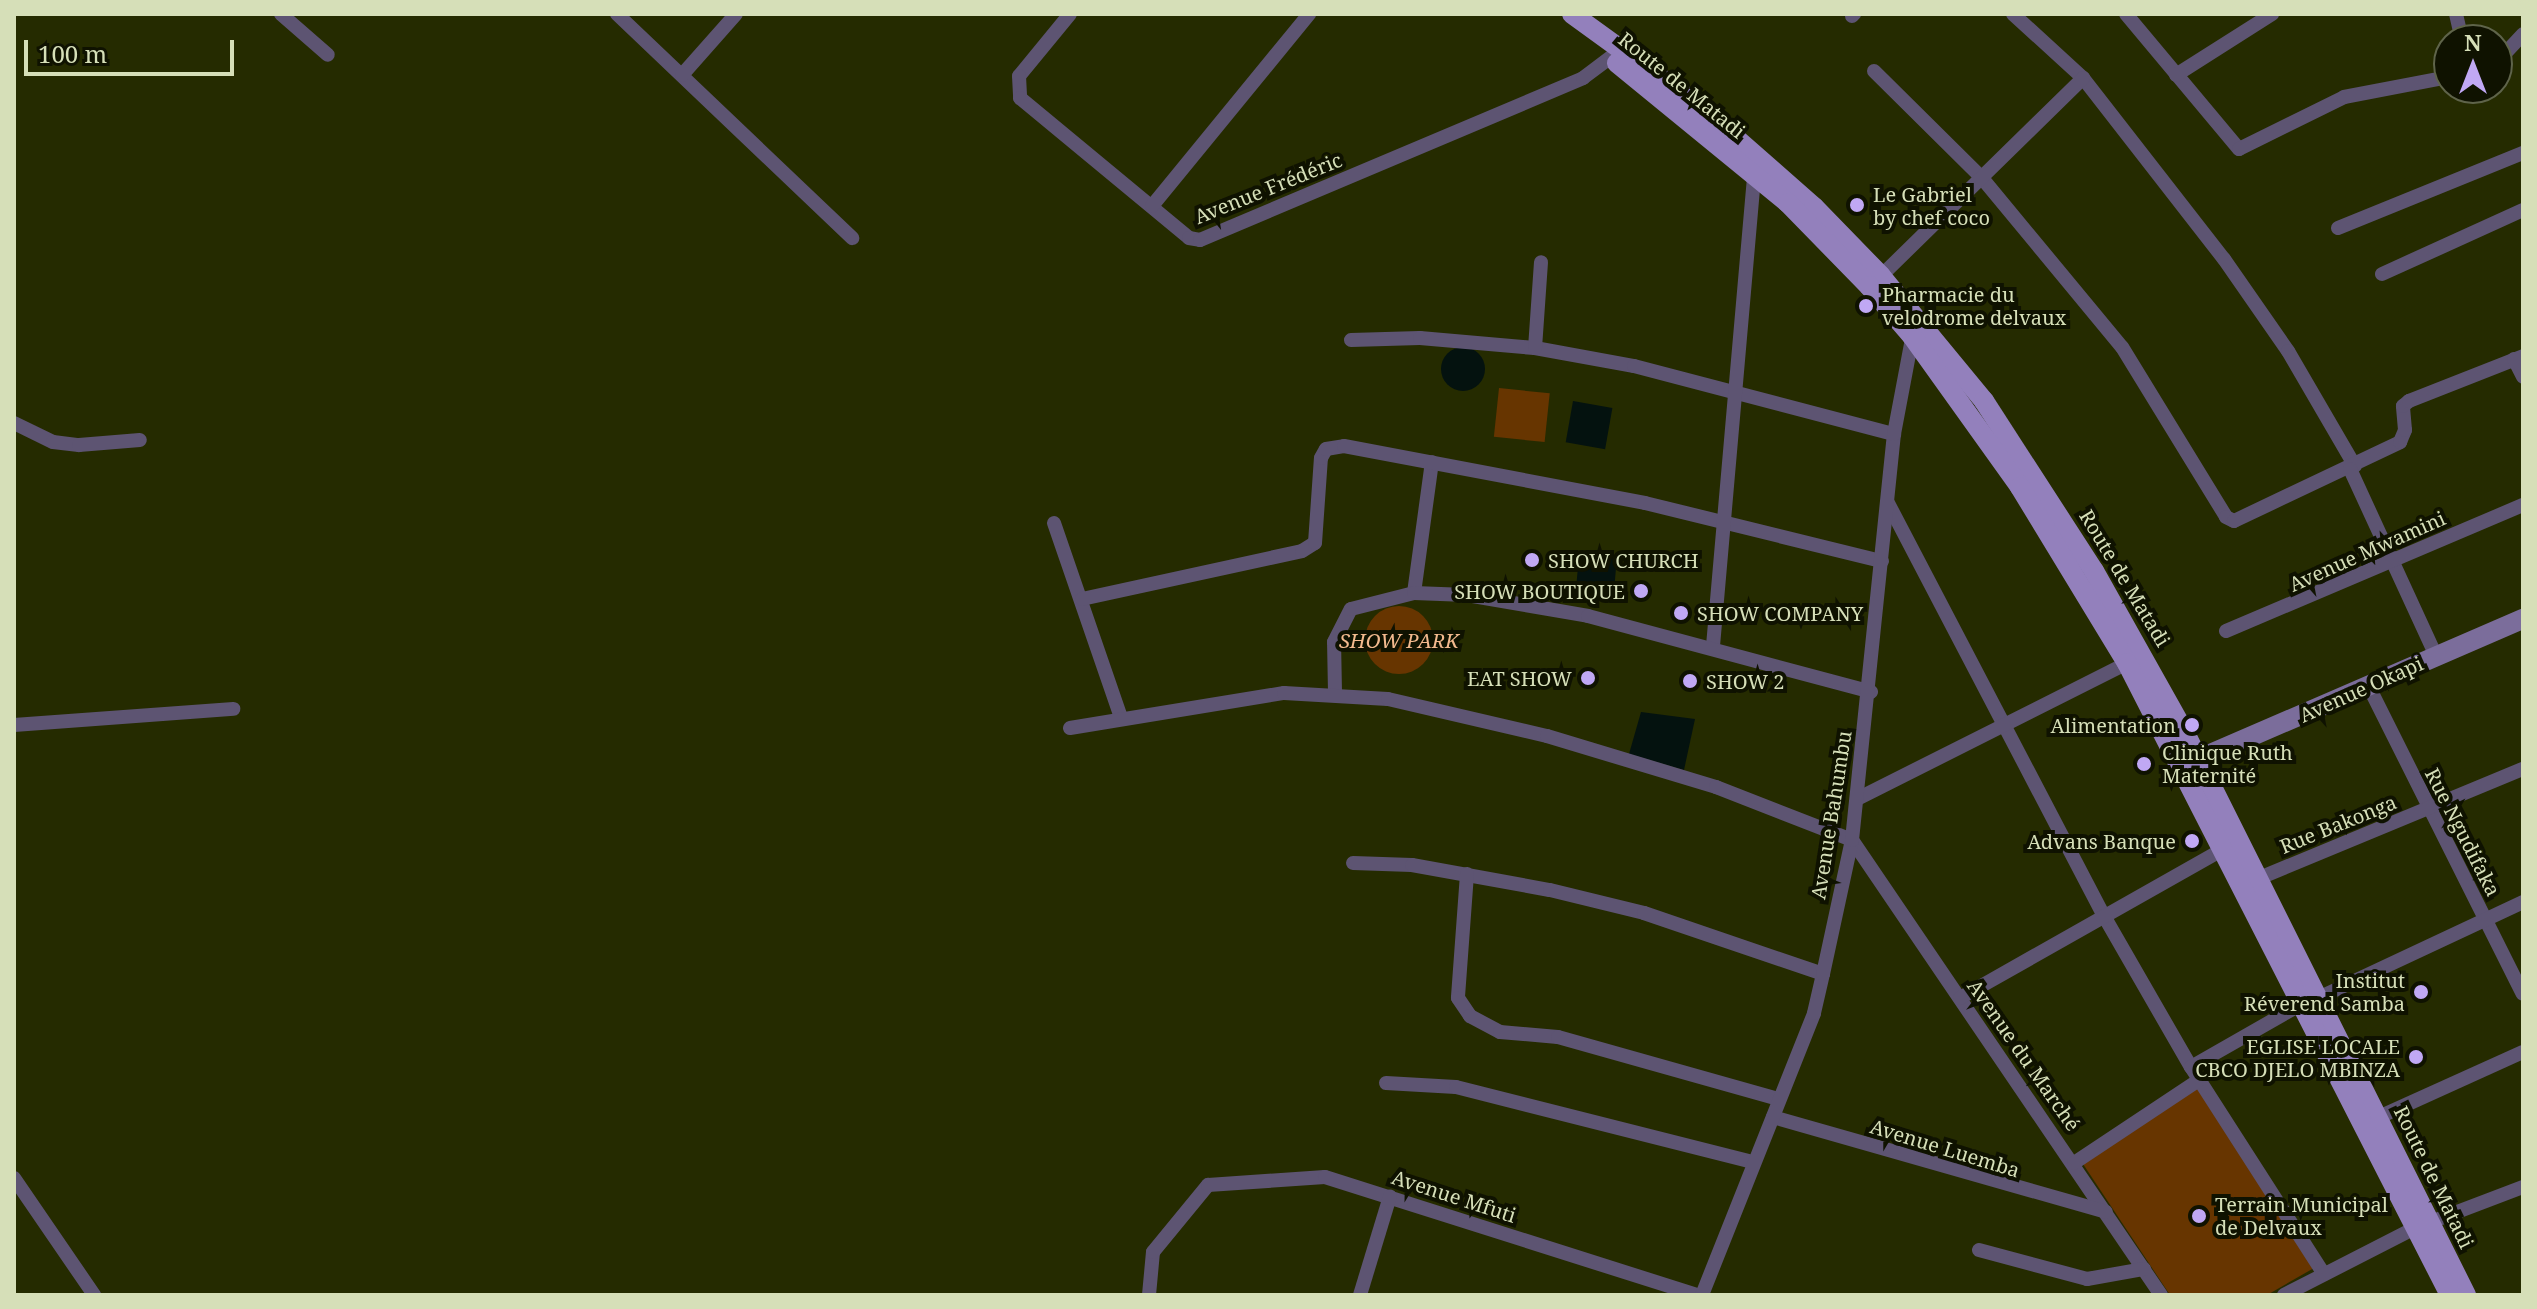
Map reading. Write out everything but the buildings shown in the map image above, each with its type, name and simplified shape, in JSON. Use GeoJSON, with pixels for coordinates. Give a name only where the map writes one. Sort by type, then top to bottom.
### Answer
{"type":"FeatureCollection","features":[{"type":"Feature","properties":{"kind":"main road","name":"Route de Matadi"},"geometry":{"type":"LineString","coordinates":[[1554,14],[1733,146],[1754,174],[1916,329]]}},
{"type":"Feature","properties":{"kind":"main road","name":"Route de Matadi"},"geometry":{"type":"LineString","coordinates":[[1572,14],[1733,146],[1881,276],[2048,515],[2136,642],[2225,848],[2356,1088],[2423,1226],[2466,1295]]}},
{"type":"Feature","properties":{"kind":"main road","name":"Route de Matadi"},"geometry":{"type":"LineString","coordinates":[[2048,515],[2127,663],[2190,763],[2257,879],[2310,1001]]}},
{"type":"Feature","properties":{"kind":"main road","name":"Route de Matadi"},"geometry":{"type":"LineString","coordinates":[[2356,1088],[2379,1117],[2450,1295]]}},
{"type":"Feature","properties":{"kind":"street"},"geometry":{"type":"LineString","coordinates":[[281,14],[328,55]]}},
{"type":"Feature","properties":{"kind":"street"},"geometry":{"type":"LineString","coordinates":[[617,14],[852,238]]}},
{"type":"Feature","properties":{"kind":"street"},"geometry":{"type":"LineString","coordinates":[[682,75],[736,14]]}},
{"type":"Feature","properties":{"kind":"street","name":"Avenue Frédéric"},"geometry":{"type":"LineString","coordinates":[[1070,14],[1019,76],[1017,91],[1189,238],[1200,240],[1583,78],[1610,58]]}},
{"type":"Feature","properties":{"kind":"street"},"geometry":{"type":"LineString","coordinates":[[1152,206],[1309,14]]}},
{"type":"Feature","properties":{"kind":"street"},"geometry":{"type":"LineString","coordinates":[[2013,14],[2083,78],[2288,351],[2353,468],[2436,656]]}},
{"type":"Feature","properties":{"kind":"street"},"geometry":{"type":"LineString","coordinates":[[2126,14],[2232,146],[2246,149],[2344,97],[2433,80]]}},
{"type":"Feature","properties":{"kind":"street"},"geometry":{"type":"LineString","coordinates":[[2176,75],[2272,14]]}},
{"type":"Feature","properties":{"kind":"street"},"geometry":{"type":"LineString","coordinates":[[1874,71],[1982,178],[2122,347],[2226,517],[2234,521],[2353,468],[2404,437],[2403,406],[2409,401],[2519,358],[2523,377]]}},
{"type":"Feature","properties":{"kind":"street"},"geometry":{"type":"LineString","coordinates":[[1881,276],[2083,78]]}},
{"type":"Feature","properties":{"kind":"street"},"geometry":{"type":"LineString","coordinates":[[2338,228],[2523,153]]}},
{"type":"Feature","properties":{"kind":"street"},"geometry":{"type":"LineString","coordinates":[[1713,646],[1754,174]]}},
{"type":"Feature","properties":{"kind":"street"},"geometry":{"type":"LineString","coordinates":[[2382,274],[2523,210]]}},
{"type":"Feature","properties":{"kind":"street"},"geometry":{"type":"LineString","coordinates":[[1535,348],[1541,262]]}},
{"type":"Feature","properties":{"kind":"street","name":"Avenue Bahumbu"},"geometry":{"type":"LineString","coordinates":[[1699,1295],[1814,1013],[1823,974],[1852,840],[1871,692],[1894,434],[1916,329]]}},
{"type":"Feature","properties":{"kind":"street"},"geometry":{"type":"LineString","coordinates":[[1351,340],[1420,338],[1535,348],[1634,366],[1733,395],[1894,434]]}},
{"type":"Feature","properties":{"kind":"street"},"geometry":{"type":"LineString","coordinates":[[14,423],[53,442],[140,440]]}},
{"type":"Feature","properties":{"kind":"street"},"geometry":{"type":"LineString","coordinates":[[1082,599],[1302,551],[1315,543],[1321,458],[1326,449],[1344,446],[1726,522],[1882,561]]}},
{"type":"Feature","properties":{"kind":"street"},"geometry":{"type":"LineString","coordinates":[[1414,593],[1432,462]]}},
{"type":"Feature","properties":{"kind":"street"},"geometry":{"type":"LineString","coordinates":[[1888,503],[2104,916],[2195,1073],[2324,1274]]}},
{"type":"Feature","properties":{"kind":"street","name":"Avenue Mwamini"},"geometry":{"type":"LineString","coordinates":[[2226,631],[2523,505]]}},
{"type":"Feature","properties":{"kind":"street"},"geometry":{"type":"LineString","coordinates":[[1054,523],[1121,718]]}},
{"type":"Feature","properties":{"kind":"street"},"geometry":{"type":"LineString","coordinates":[[1335,692],[1334,642],[1351,609],[1414,593],[1529,604],[1713,646],[1871,692]]}},
{"type":"Feature","properties":{"kind":"street","name":"Avenue Okapi"},"geometry":{"type":"LineString","coordinates":[[2190,763],[2523,619]]}},
{"type":"Feature","properties":{"kind":"street"},"geometry":{"type":"LineString","coordinates":[[1857,799],[2006,727],[2127,663]]}},
{"type":"Feature","properties":{"kind":"street","name":"Rue Ngudifaka"},"geometry":{"type":"LineString","coordinates":[[2369,687],[2523,994]]}},
{"type":"Feature","properties":{"kind":"street"},"geometry":{"type":"LineString","coordinates":[[1070,728],[1284,693],[1335,692],[1388,699],[1547,736],[1716,787],[1852,840]]}},
{"type":"Feature","properties":{"kind":"street"},"geometry":{"type":"LineString","coordinates":[[14,725],[233,709]]}},
{"type":"Feature","properties":{"kind":"street","name":"Rue Bakonga"},"geometry":{"type":"LineString","coordinates":[[2257,879],[2523,769]]}},
{"type":"Feature","properties":{"kind":"street","name":"Avenue du Marché"},"geometry":{"type":"LineString","coordinates":[[1852,840],[2161,1295]]}},
{"type":"Feature","properties":{"kind":"street"},"geometry":{"type":"LineString","coordinates":[[1960,998],[2225,848]]}},
{"type":"Feature","properties":{"kind":"street"},"geometry":{"type":"LineString","coordinates":[[1353,863],[1467,874],[1644,913],[1823,974]]}},
{"type":"Feature","properties":{"kind":"street"},"geometry":{"type":"LineString","coordinates":[[1467,874],[1458,998],[1470,1016],[1500,1032],[1558,1037],[1778,1099]]}},
{"type":"Feature","properties":{"kind":"street"},"geometry":{"type":"LineString","coordinates":[[2074,1163],[2195,1073],[2310,1001],[2523,902]]}},
{"type":"Feature","properties":{"kind":"street"},"geometry":{"type":"LineString","coordinates":[[2379,1117],[2523,1052]]}},
{"type":"Feature","properties":{"kind":"street"},"geometry":{"type":"LineString","coordinates":[[1386,1083],[1456,1087],[1753,1162]]}},
{"type":"Feature","properties":{"kind":"street","name":"Avenue Luemba"},"geometry":{"type":"LineString","coordinates":[[1773,1117],[2106,1212]]}},
{"type":"Feature","properties":{"kind":"street","name":"Avenue Mfuti"},"geometry":{"type":"LineString","coordinates":[[1149,1295],[1153,1252],[1197,1193],[1226,1181],[1325,1177],[1699,1295]]}},
{"type":"Feature","properties":{"kind":"street"},"geometry":{"type":"LineString","coordinates":[[14,1178],[94,1295]]}},
{"type":"Feature","properties":{"kind":"street"},"geometry":{"type":"LineString","coordinates":[[2291,1293],[2423,1226],[2523,1187]]}},
{"type":"Feature","properties":{"kind":"street"},"geometry":{"type":"LineString","coordinates":[[1360,1295],[1390,1196]]}},
{"type":"Feature","properties":{"kind":"street"},"geometry":{"type":"LineString","coordinates":[[1979,1250],[2087,1279],[2144,1269]]}},
{"type":"Feature","properties":{"kind":"green space"},"geometry":{"type":"Polygon","coordinates":[[[1499,388],[1550,393],[1545,442],[1494,437],[1499,388]]]}},
{"type":"Feature","properties":{"kind":"green space","name":"SHOW PARK"},"geometry":{"type":"Polygon","coordinates":[[[1392,606],[1406,606],[1418,611],[1428,621],[1433,640],[1428,659],[1418,669],[1406,674],[1392,674],[1380,669],[1370,659],[1365,647],[1365,633],[1370,621],[1380,611],[1392,606]]]}},
{"type":"Feature","properties":{"kind":"green space","name":"Terrain Municipal de Delvaux"},"geometry":{"type":"Polygon","coordinates":[[[2198,1088],[2314,1268],[2267,1295],[2170,1295],[2083,1164],[2198,1088]]]}},
{"type":"Feature","properties":{"kind":"shaded area"},"geometry":{"type":"Polygon","coordinates":[[[1463,347],[1478,354],[1485,369],[1478,384],[1463,391],[1448,384],[1441,369],[1448,354],[1463,347]]]}},
{"type":"Feature","properties":{"kind":"shaded area"},"geometry":{"type":"Polygon","coordinates":[[[1573,401],[1612,408],[1605,449],[1566,442],[1573,401]]]}},
{"type":"Feature","properties":{"kind":"shaded area"},"geometry":{"type":"Polygon","coordinates":[[[1579,555],[1617,558],[1613,599],[1575,596],[1579,555]]]}},
{"type":"Feature","properties":{"kind":"shaded area"},"geometry":{"type":"Polygon","coordinates":[[[1641,712],[1695,719],[1684,770],[1629,754],[1641,712]]]}},
{"type":"Feature","properties":{"kind":"place","name":"Le Gabriel by chef coco"},"geometry":{"type":"Point","coordinates":[1857,205]}},
{"type":"Feature","properties":{"kind":"place","name":"Pharmacie du velodrome delvaux"},"geometry":{"type":"Point","coordinates":[1866,306]}},
{"type":"Feature","properties":{"kind":"place","name":"SHOW CHURCH"},"geometry":{"type":"Point","coordinates":[1532,560]}},
{"type":"Feature","properties":{"kind":"place","name":"SHOW BOUTIQUE"},"geometry":{"type":"Point","coordinates":[1641,591]}},
{"type":"Feature","properties":{"kind":"place","name":"SHOW COMPANY"},"geometry":{"type":"Point","coordinates":[1681,613]}},
{"type":"Feature","properties":{"kind":"place","name":"EAT SHOW"},"geometry":{"type":"Point","coordinates":[1588,678]}},
{"type":"Feature","properties":{"kind":"place","name":"SHOW 2"},"geometry":{"type":"Point","coordinates":[1690,681]}},
{"type":"Feature","properties":{"kind":"place","name":"Alimentation"},"geometry":{"type":"Point","coordinates":[2192,725]}},
{"type":"Feature","properties":{"kind":"place","name":"Clinique Ruth Maternité"},"geometry":{"type":"Point","coordinates":[2144,764]}},
{"type":"Feature","properties":{"kind":"place","name":"Advans Banque"},"geometry":{"type":"Point","coordinates":[2192,841]}},
{"type":"Feature","properties":{"kind":"place","name":"Institut Réverend Samba"},"geometry":{"type":"Point","coordinates":[2421,992]}},
{"type":"Feature","properties":{"kind":"place","name":"EGLISE LOCALE CBCO DJELO MBINZA"},"geometry":{"type":"Point","coordinates":[2416,1057]}},
{"type":"Feature","properties":{"kind":"place","name":"Terrain Municipal de Delvaux"},"geometry":{"type":"Point","coordinates":[2199,1216]}}]}
